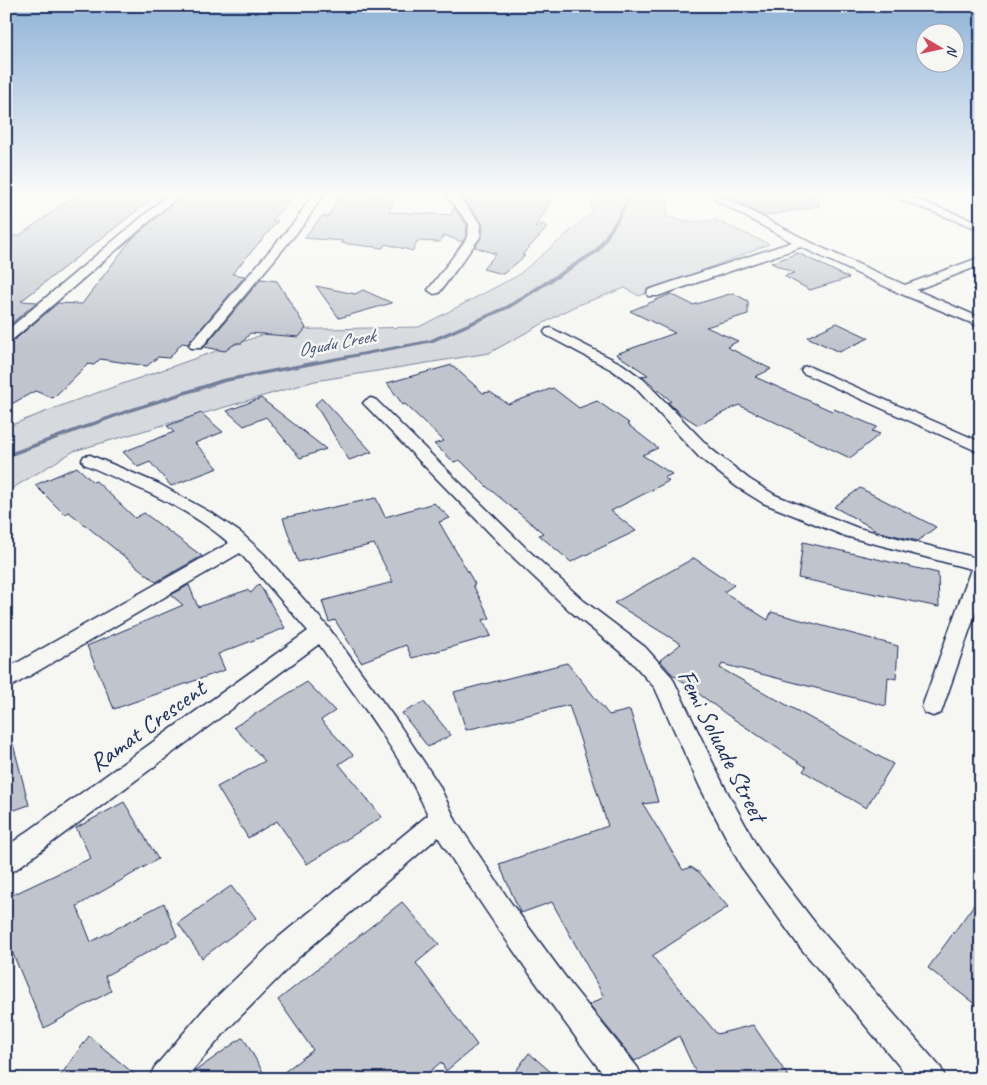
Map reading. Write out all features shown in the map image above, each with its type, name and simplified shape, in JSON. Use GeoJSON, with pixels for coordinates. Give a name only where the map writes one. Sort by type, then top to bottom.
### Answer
{"type":"FeatureCollection","features":[{"type":"Feature","properties":{"kind":"street"},"geometry":{"type":"LineString","coordinates":[[6,338],[114,246]]}},
{"type":"Feature","properties":{"kind":"street"},"geometry":{"type":"LineString","coordinates":[[196,345],[280,246]]}},
{"type":"Feature","properties":{"kind":"street"},"geometry":{"type":"LineString","coordinates":[[434,290],[467,246]]}},
{"type":"Feature","properties":{"kind":"street"},"geometry":{"type":"LineString","coordinates":[[653,293],[793,246]]}},
{"type":"Feature","properties":{"kind":"street"},"geometry":{"type":"LineString","coordinates":[[807,246],[981,324]]}},
{"type":"Feature","properties":{"kind":"street"},"geometry":{"type":"LineString","coordinates":[[904,290],[981,260]]}},
{"type":"Feature","properties":{"kind":"street"},"geometry":{"type":"LineString","coordinates":[[551,332],[617,368],[639,383],[705,453],[743,483],[770,500],[852,532],[981,566],[934,707]]}},
{"type":"Feature","properties":{"kind":"street"},"geometry":{"type":"LineString","coordinates":[[808,370],[981,448]]}},
{"type":"Feature","properties":{"kind":"street","name":"Femi Soluade Street"},"geometry":{"type":"LineString","coordinates":[[371,403],[522,555],[577,606],[637,653],[664,682],[712,787],[750,858],[809,937],[930,1079]]}},
{"type":"Feature","properties":{"kind":"street"},"geometry":{"type":"LineString","coordinates":[[90,460],[161,493],[207,518],[242,544],[257,558],[321,632],[395,737],[430,792],[447,829],[501,912],[562,996],[627,1079]]}},
{"type":"Feature","properties":{"kind":"street"},"geometry":{"type":"LineString","coordinates":[[6,679],[242,544]]}},
{"type":"Feature","properties":{"kind":"street","name":"Ramat Crescent"},"geometry":{"type":"LineString","coordinates":[[6,862],[321,632]]}},
{"type":"Feature","properties":{"kind":"street"},"geometry":{"type":"LineString","coordinates":[[165,1079],[216,1020],[289,947],[442,818]]}},
{"type":"Feature","properties":{"kind":"shaded area"},"geometry":{"type":"Polygon","coordinates":[[[553,246],[765,246],[639,296],[625,288],[573,307],[489,353],[315,381],[74,451],[6,492],[6,427],[71,402],[276,330],[419,327],[517,276],[553,246]]]}},
{"type":"Feature","properties":{"kind":"building"},"geometry":{"type":"Polygon","coordinates":[[[6,246],[92,246],[21,301],[37,302],[6,328],[6,246]]]}},
{"type":"Feature","properties":{"kind":"building"},"geometry":{"type":"Polygon","coordinates":[[[126,246],[257,246],[232,274],[245,276],[188,344],[182,343],[169,358],[158,357],[147,366],[100,359],[94,365],[88,364],[53,398],[35,391],[6,407],[6,344],[12,342],[58,303],[82,304],[126,246]]]}},
{"type":"Feature","properties":{"kind":"building"},"geometry":{"type":"Polygon","coordinates":[[[363,246],[384,246],[383,248],[363,246]]]}},
{"type":"Feature","properties":{"kind":"building"},"geometry":{"type":"Polygon","coordinates":[[[392,246],[415,246],[413,251],[392,246]]]}},
{"type":"Feature","properties":{"kind":"building"},"geometry":{"type":"Polygon","coordinates":[[[531,246],[522,255],[525,256],[503,274],[483,269],[496,254],[475,247],[531,246]]]}},
{"type":"Feature","properties":{"kind":"building"},"geometry":{"type":"Polygon","coordinates":[[[798,253],[849,278],[810,290],[784,276],[794,273],[771,263],[798,253]]]}},
{"type":"Feature","properties":{"kind":"building"},"geometry":{"type":"Polygon","coordinates":[[[261,279],[277,281],[306,328],[299,337],[250,333],[242,343],[236,343],[225,351],[204,347],[261,279]]]}},
{"type":"Feature","properties":{"kind":"building"},"geometry":{"type":"Polygon","coordinates":[[[316,286],[355,294],[363,290],[392,303],[339,318],[316,286]]]}},
{"type":"Feature","properties":{"kind":"building"},"geometry":{"type":"Polygon","coordinates":[[[733,293],[748,301],[748,314],[706,327],[738,341],[727,347],[771,369],[755,377],[832,411],[834,409],[877,427],[872,431],[880,434],[850,458],[739,405],[698,425],[679,413],[668,402],[671,401],[642,376],[648,375],[616,354],[675,333],[630,311],[671,294],[693,305],[733,293]]]}},
{"type":"Feature","properties":{"kind":"building"},"geometry":{"type":"Polygon","coordinates":[[[837,323],[869,338],[839,352],[807,337],[837,323]]]}},
{"type":"Feature","properties":{"kind":"building"},"geometry":{"type":"Polygon","coordinates":[[[452,365],[483,393],[490,392],[508,404],[553,388],[579,408],[597,401],[629,423],[627,424],[658,448],[642,455],[672,474],[664,478],[669,481],[611,511],[636,531],[571,562],[539,535],[543,533],[487,487],[460,460],[454,462],[434,444],[444,441],[405,404],[403,405],[387,383],[452,365]]]}},
{"type":"Feature","properties":{"kind":"building"},"geometry":{"type":"Polygon","coordinates":[[[261,398],[326,449],[300,458],[266,417],[244,426],[227,411],[261,398]]]}},
{"type":"Feature","properties":{"kind":"building"},"geometry":{"type":"Polygon","coordinates":[[[322,398],[372,452],[349,460],[315,404],[322,398]]]}},
{"type":"Feature","properties":{"kind":"building"},"geometry":{"type":"Polygon","coordinates":[[[201,413],[223,432],[195,443],[218,468],[171,486],[150,462],[138,467],[123,452],[174,432],[167,426],[201,413]]]}},
{"type":"Feature","properties":{"kind":"building"},"geometry":{"type":"Polygon","coordinates":[[[77,467],[93,482],[96,481],[135,518],[144,513],[202,556],[156,582],[69,512],[64,514],[35,485],[77,467]]]}},
{"type":"Feature","properties":{"kind":"building"},"geometry":{"type":"Polygon","coordinates":[[[860,488],[936,527],[918,541],[880,532],[834,507],[860,488]]]}},
{"type":"Feature","properties":{"kind":"building"},"geometry":{"type":"Polygon","coordinates":[[[376,498],[385,517],[434,503],[450,518],[439,522],[475,584],[473,585],[490,618],[483,620],[491,636],[412,658],[406,645],[361,662],[335,620],[329,622],[322,601],[393,582],[374,544],[298,562],[283,518],[376,498]]]}},
{"type":"Feature","properties":{"kind":"building"},"geometry":{"type":"Polygon","coordinates":[[[803,542],[938,573],[939,607],[798,578],[803,542]]]}},
{"type":"Feature","properties":{"kind":"building"},"geometry":{"type":"Polygon","coordinates":[[[694,558],[734,585],[724,592],[768,620],[771,612],[898,646],[896,679],[888,677],[886,706],[722,664],[720,668],[893,764],[866,808],[803,771],[806,767],[726,714],[671,673],[660,660],[681,644],[614,603],[694,558]]]}},
{"type":"Feature","properties":{"kind":"building"},"geometry":{"type":"Polygon","coordinates":[[[259,584],[285,628],[218,654],[225,670],[114,709],[87,646],[183,605],[171,595],[189,585],[198,607],[247,590],[251,593],[259,584]]]}},
{"type":"Feature","properties":{"kind":"building"},"geometry":{"type":"Polygon","coordinates":[[[567,663],[609,715],[630,710],[658,802],[643,804],[683,870],[691,867],[700,873],[728,907],[652,956],[717,1034],[753,1025],[790,1079],[699,1079],[679,1036],[635,1061],[589,1005],[604,997],[552,902],[520,912],[499,864],[608,826],[569,705],[466,730],[454,692],[567,663]]]}},
{"type":"Feature","properties":{"kind":"building"},"geometry":{"type":"Polygon","coordinates":[[[307,682],[335,711],[321,720],[353,755],[339,764],[382,817],[307,864],[277,821],[248,838],[217,787],[265,761],[234,727],[307,682]]]}},
{"type":"Feature","properties":{"kind":"building"},"geometry":{"type":"Polygon","coordinates":[[[424,702],[451,735],[428,747],[402,713],[424,702]]]}},
{"type":"Feature","properties":{"kind":"building"},"geometry":{"type":"Polygon","coordinates":[[[13,744],[29,805],[6,813],[6,745],[13,744]]]}},
{"type":"Feature","properties":{"kind":"building"},"geometry":{"type":"Polygon","coordinates":[[[124,802],[158,859],[77,906],[91,942],[164,903],[177,936],[105,976],[111,991],[44,1028],[6,937],[6,898],[91,858],[76,828],[124,802]]]}},
{"type":"Feature","properties":{"kind":"building"},"geometry":{"type":"Polygon","coordinates":[[[231,886],[256,918],[202,958],[178,923],[231,886]]]}},
{"type":"Feature","properties":{"kind":"building"},"geometry":{"type":"Polygon","coordinates":[[[981,895],[981,1009],[928,968],[981,895]]]}},
{"type":"Feature","properties":{"kind":"building"},"geometry":{"type":"Polygon","coordinates":[[[402,902],[439,944],[416,963],[477,1045],[446,1071],[441,1062],[421,1079],[275,1079],[313,1050],[278,1000],[402,902]]]}},
{"type":"Feature","properties":{"kind":"building"},"geometry":{"type":"Polygon","coordinates":[[[89,1036],[140,1079],[58,1079],[89,1036]]]}},
{"type":"Feature","properties":{"kind":"building"},"geometry":{"type":"Polygon","coordinates":[[[243,1037],[267,1079],[188,1079],[191,1074],[243,1037]]]}},
{"type":"Feature","properties":{"kind":"building"},"geometry":{"type":"Polygon","coordinates":[[[529,1053],[559,1079],[510,1079],[529,1053]]]}},
{"type":"Feature","properties":{"kind":"waterway","name":"Ogudu Creek"},"geometry":{"type":"LineString","coordinates":[[6,456],[128,411],[224,380],[431,341],[508,307],[597,251],[600,246]]}}]}
